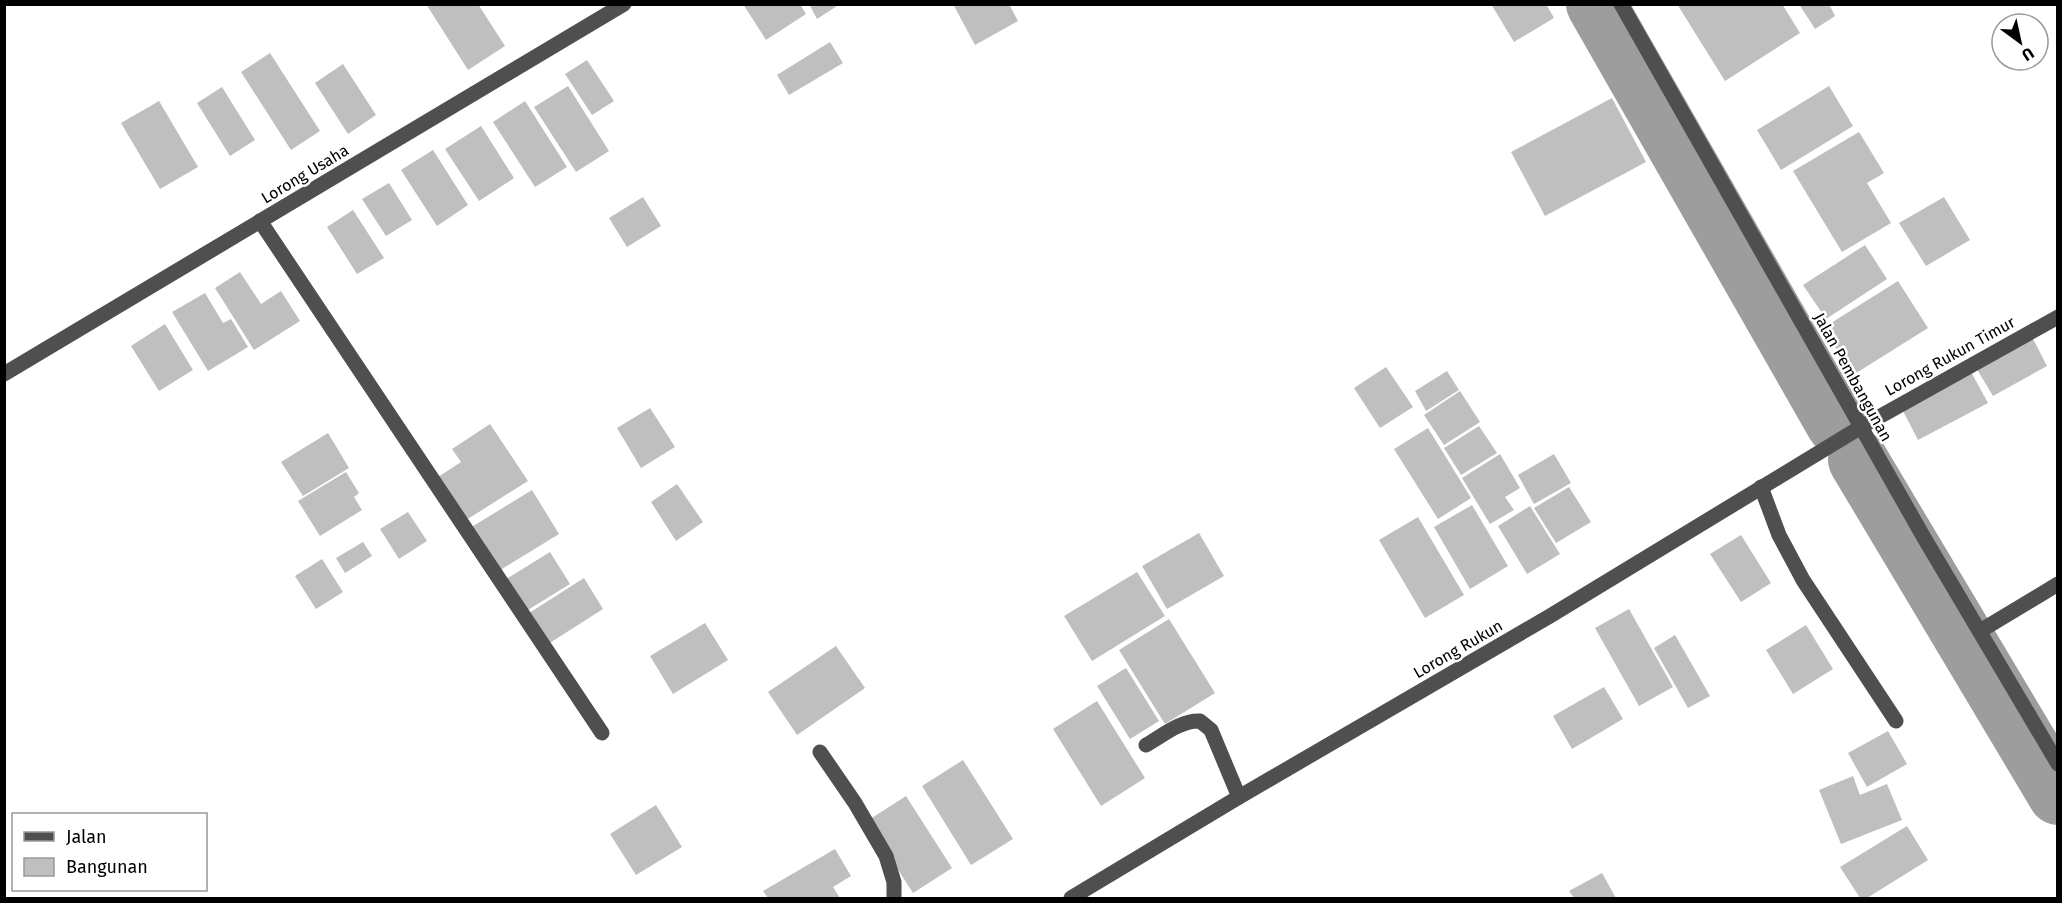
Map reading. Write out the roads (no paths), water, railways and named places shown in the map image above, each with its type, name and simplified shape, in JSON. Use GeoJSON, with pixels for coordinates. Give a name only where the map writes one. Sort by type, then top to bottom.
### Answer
{"type":"FeatureCollection","features":[{"type":"Feature","properties":{"kind":"street","name":"Lorong Usaha"},"geometry":{"type":"LineString","coordinates":[[4,374],[624,4]]}},
{"type":"Feature","properties":{"kind":"street","name":"Jalan Pembangunan"},"geometry":{"type":"LineString","coordinates":[[1622,4],[1861,427],[2058,764]]}},
{"type":"Feature","properties":{"kind":"street"},"geometry":{"type":"LineString","coordinates":[[260,221],[602,733]]}},
{"type":"Feature","properties":{"kind":"street","name":"Lorong Rukun Timur"},"geometry":{"type":"LineString","coordinates":[[1861,427],[2058,316]]}},
{"type":"Feature","properties":{"kind":"street","name":"Lorong Rukun"},"geometry":{"type":"LineString","coordinates":[[1071,898],[1239,797],[1550,616],[1861,427]]}},
{"type":"Feature","properties":{"kind":"street"},"geometry":{"type":"LineString","coordinates":[[1761,487],[1779,535],[1803,580],[1896,722]]}},
{"type":"Feature","properties":{"kind":"street"},"geometry":{"type":"LineString","coordinates":[[1980,631],[2058,584]]}},
{"type":"Feature","properties":{"kind":"street"},"geometry":{"type":"LineString","coordinates":[[1146,746],[1179,726],[1200,721],[1211,730],[1239,797]]}},
{"type":"Feature","properties":{"kind":"street"},"geometry":{"type":"LineString","coordinates":[[820,753],[855,804],[886,856],[894,882],[894,898]]}},
{"type":"Feature","properties":{"kind":"waterway"},"geometry":{"type":"LineString","coordinates":[[1596,4],[1836,424]]}},
{"type":"Feature","properties":{"kind":"waterway"},"geometry":{"type":"LineString","coordinates":[[1858,460],[2058,795]]}}]}
